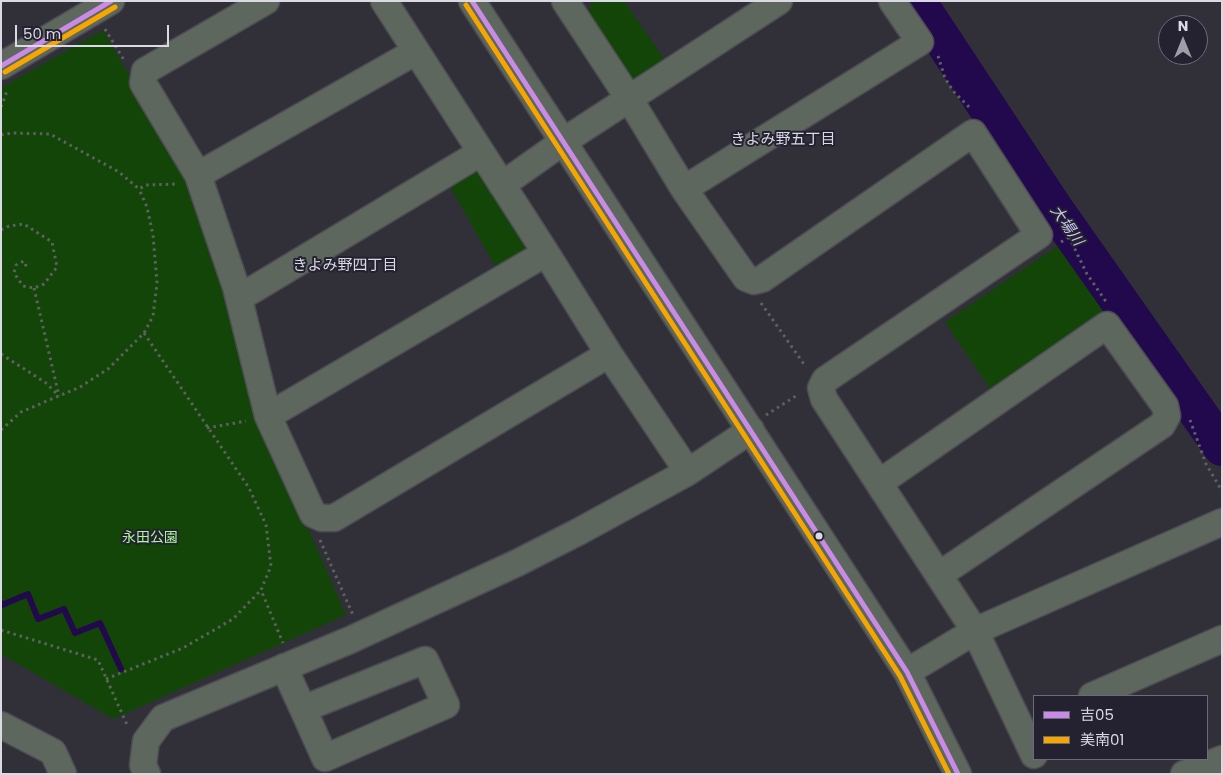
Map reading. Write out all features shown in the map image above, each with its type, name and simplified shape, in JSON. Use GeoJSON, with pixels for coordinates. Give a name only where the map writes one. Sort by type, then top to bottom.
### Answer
{"type":"FeatureCollection","features":[{"type":"Feature","properties":{"kind":"street"},"geometry":{"type":"LineString","coordinates":[[1,66],[111,1]]}},
{"type":"Feature","properties":{"kind":"street"},"geometry":{"type":"LineString","coordinates":[[266,1],[145,71],[142,76],[143,82],[198,175],[239,298],[268,416],[313,514],[322,518],[334,518],[609,354]]}},
{"type":"Feature","properties":{"kind":"street"},"geometry":{"type":"LineString","coordinates":[[384,1],[609,354],[688,472]]}},
{"type":"Feature","properties":{"kind":"street"},"geometry":{"type":"LineString","coordinates":[[472,1],[564,141],[757,423],[907,672],[958,774]]}},
{"type":"Feature","properties":{"kind":"street"},"geometry":{"type":"LineString","coordinates":[[502,185],[564,141],[630,100],[779,1]]}},
{"type":"Feature","properties":{"kind":"street"},"geometry":{"type":"LineString","coordinates":[[684,189],[920,42],[892,1]]}},
{"type":"Feature","properties":{"kind":"street"},"geometry":{"type":"LineString","coordinates":[[571,3],[684,189],[746,278],[754,281],[762,279],[973,133],[1039,235],[825,380],[821,388],[824,399],[940,575],[975,632],[1027,725],[1033,751]]}},
{"type":"Feature","properties":{"kind":"street"},"geometry":{"type":"LineString","coordinates":[[198,175],[415,52]]}},
{"type":"Feature","properties":{"kind":"street"},"geometry":{"type":"LineString","coordinates":[[239,298],[480,153]]}},
{"type":"Feature","properties":{"kind":"street"},"geometry":{"type":"LineString","coordinates":[[268,416],[546,253]]}},
{"type":"Feature","properties":{"kind":"street"},"geometry":{"type":"LineString","coordinates":[[880,483],[1108,325],[1165,406],[1167,416],[1162,425],[940,575]]}},
{"type":"Feature","properties":{"kind":"street"},"geometry":{"type":"LineString","coordinates":[[147,774],[143,765],[146,741],[163,718],[350,640],[525,558],[688,472],[757,423]]}},
{"type":"Feature","properties":{"kind":"street"},"geometry":{"type":"LineString","coordinates":[[907,672],[975,632],[1222,522]]}},
{"type":"Feature","properties":{"kind":"street"},"geometry":{"type":"LineString","coordinates":[[1094,695],[1222,639]]}},
{"type":"Feature","properties":{"kind":"street"},"geometry":{"type":"LineString","coordinates":[[288,666],[303,709],[325,758],[446,704],[425,660],[303,709]]}},
{"type":"Feature","properties":{"kind":"street"},"geometry":{"type":"LineString","coordinates":[[1,725],[52,752],[63,774]]}},
{"type":"Feature","properties":{"kind":"street"},"geometry":{"type":"LineString","coordinates":[[1184,774],[1222,759]]}},
{"type":"Feature","properties":{"kind":"street"},"geometry":{"type":"LineString","coordinates":[[1037,760],[1044,774]]}},
{"type":"Feature","properties":{"kind":"path"},"geometry":{"type":"LineString","coordinates":[[103,27],[132,72],[142,76]]}},
{"type":"Feature","properties":{"kind":"path"},"geometry":{"type":"LineString","coordinates":[[1,86],[6,94],[1,107]]}},
{"type":"Feature","properties":{"kind":"path"},"geometry":{"type":"LineString","coordinates":[[1,135],[12,133],[50,134],[120,172],[139,189],[147,208],[153,236],[157,283],[152,316],[144,334],[108,369],[80,387],[21,412],[1,430]]}},
{"type":"Feature","properties":{"kind":"path"},"geometry":{"type":"LineString","coordinates":[[139,189],[146,185],[181,184],[198,175]]}},
{"type":"Feature","properties":{"kind":"path"},"geometry":{"type":"LineString","coordinates":[[1,230],[9,226],[24,224],[52,242],[57,267],[44,284],[34,288],[23,286],[14,273],[16,265],[24,261],[27,268]]}},
{"type":"Feature","properties":{"kind":"path"},"geometry":{"type":"LineString","coordinates":[[754,281],[755,294],[809,372]]}},
{"type":"Feature","properties":{"kind":"path"},"geometry":{"type":"LineString","coordinates":[[34,288],[59,396]]}},
{"type":"Feature","properties":{"kind":"path"},"geometry":{"type":"LineString","coordinates":[[106,679],[191,643],[233,618],[261,590],[271,566],[266,525],[249,488],[144,334]]}},
{"type":"Feature","properties":{"kind":"path"},"geometry":{"type":"LineString","coordinates":[[1,354],[46,383],[59,396]]}},
{"type":"Feature","properties":{"kind":"path"},"geometry":{"type":"LineString","coordinates":[[757,423],[805,390]]}},
{"type":"Feature","properties":{"kind":"path"},"geometry":{"type":"LineString","coordinates":[[207,428],[268,416]]}},
{"type":"Feature","properties":{"kind":"path"},"geometry":{"type":"LineString","coordinates":[[322,518],[318,536],[354,618]]}},
{"type":"Feature","properties":{"kind":"path"},"geometry":{"type":"LineString","coordinates":[[261,590],[288,666]]}},
{"type":"Feature","properties":{"kind":"path"},"geometry":{"type":"LineString","coordinates":[[1,630],[98,660],[129,729],[146,741]]}},
{"type":"Feature","properties":{"kind":"green space"},"geometry":{"type":"Polygon","coordinates":[[[594,1],[624,1],[667,63],[638,83],[629,80],[589,18],[590,6],[594,1]]]}},
{"type":"Feature","properties":{"kind":"green space","name":"永田公園"},"geometry":{"type":"Polygon","coordinates":[[[103,30],[193,186],[259,416],[346,615],[113,719],[1,654],[1,88],[103,30]]]}},
{"type":"Feature","properties":{"kind":"green space"},"geometry":{"type":"Polygon","coordinates":[[[480,170],[529,244],[526,253],[496,268],[448,183],[471,171],[480,170]]]}},
{"type":"Feature","properties":{"kind":"green space"},"geometry":{"type":"Polygon","coordinates":[[[1059,245],[1107,316],[993,393],[945,322],[1059,245]]]}},
{"type":"Feature","properties":{"kind":"waterway","name":"大場川"},"geometry":{"type":"LineString","coordinates":[[917,1],[1053,207],[1222,447]]}},
{"type":"Feature","properties":{"kind":"waterway"},"geometry":{"type":"LineString","coordinates":[[1,603],[2,605],[28,594],[38,619],[64,609],[75,633],[100,623],[121,669]]}},
{"type":"Feature","properties":{"kind":"transit line","name":"吉05"},"geometry":{"type":"LineString","coordinates":[[1,66],[111,1]]}},
{"type":"Feature","properties":{"kind":"transit line","name":"吉05"},"geometry":{"type":"LineString","coordinates":[[472,1],[907,672],[958,774]]}},
{"type":"Feature","properties":{"kind":"transit line","name":"美南01"},"geometry":{"type":"LineString","coordinates":[[466,5],[900,676],[949,774]]}},
{"type":"Feature","properties":{"kind":"transit line","name":"美南01"},"geometry":{"type":"LineString","coordinates":[[5,72],[115,7]]}},
{"type":"Feature","properties":{"kind":"district","name":"きよみ野五丁目"},"geometry":{"type":"Point","coordinates":[783,140]}},
{"type":"Feature","properties":{"kind":"district","name":"きよみ野四丁目"},"geometry":{"type":"Point","coordinates":[345,266]}}]}
